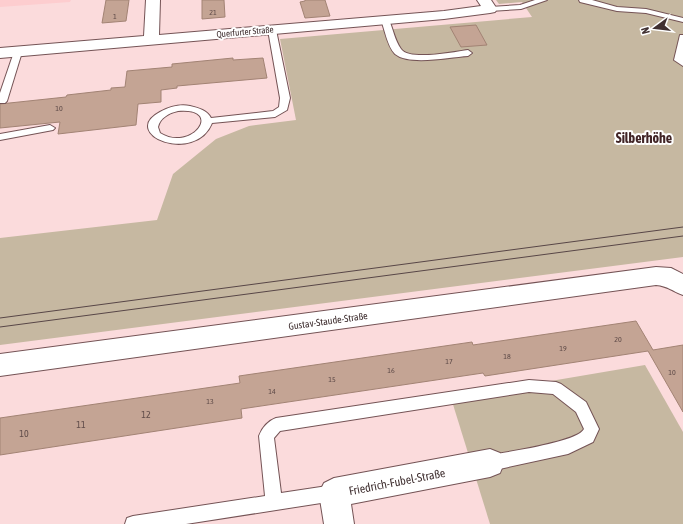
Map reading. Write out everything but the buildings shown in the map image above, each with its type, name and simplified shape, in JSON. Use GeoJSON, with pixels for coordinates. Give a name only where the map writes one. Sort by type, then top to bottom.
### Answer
{"type":"FeatureCollection","features":[{"type":"Feature","properties":{"kind":"street"},"geometry":{"type":"LineString","coordinates":[[150,40],[153,0]]}},
{"type":"Feature","properties":{"kind":"street","name":"Querfurter Straße"},"geometry":{"type":"LineString","coordinates":[[0,53],[385,20],[487,5]]}},
{"type":"Feature","properties":{"kind":"street","name":"Gustav-Staude-Straße"},"geometry":{"type":"LineString","coordinates":[[0,365],[656,276],[672,277],[683,286]]}},
{"type":"Feature","properties":{"kind":"street","name":"Friedrich-Fubel-Straße"},"geometry":{"type":"LineString","coordinates":[[339,524],[334,493],[490,463]]}},
{"type":"Feature","properties":{"kind":"lane"},"geometry":{"type":"LineString","coordinates":[[487,5],[521,7],[543,0]]}},
{"type":"Feature","properties":{"kind":"lane"},"geometry":{"type":"LineString","coordinates":[[583,0],[604,8],[646,11],[683,20]]}},
{"type":"Feature","properties":{"kind":"lane"},"geometry":{"type":"LineString","coordinates":[[385,20],[399,53],[407,57],[418,58],[468,53]]}},
{"type":"Feature","properties":{"kind":"lane"},"geometry":{"type":"LineString","coordinates":[[208,121],[275,114],[284,108],[285,98],[272,30]]}},
{"type":"Feature","properties":{"kind":"lane"},"geometry":{"type":"LineString","coordinates":[[683,37],[678,60],[683,63]]}},
{"type":"Feature","properties":{"kind":"lane"},"geometry":{"type":"LineString","coordinates":[[2,101],[18,52]]}},
{"type":"Feature","properties":{"kind":"lane"},"geometry":{"type":"LineString","coordinates":[[180,108],[194,109],[201,112],[206,116],[208,121],[206,127],[196,136],[180,141],[163,140],[157,136],[153,127],[159,116],[180,108]]}},
{"type":"Feature","properties":{"kind":"lane"},"geometry":{"type":"LineString","coordinates":[[0,137],[50,128]]}},
{"type":"Feature","properties":{"kind":"lane"},"geometry":{"type":"LineString","coordinates":[[274,503],[266,436],[276,425],[529,386],[556,388],[581,407],[592,429],[588,437],[568,447],[490,463]]}},
{"type":"Feature","properties":{"kind":"lane"},"geometry":{"type":"LineString","coordinates":[[133,524],[334,493]]}},
{"type":"Feature","properties":{"kind":"shaded area"},"geometry":{"type":"Polygon","coordinates":[[[0,0],[71,0],[70,2],[0,7],[0,0]]]}},
{"type":"Feature","properties":{"kind":"shaded area"},"geometry":{"type":"Polygon","coordinates":[[[496,0],[683,0],[683,257],[0,345],[0,238],[157,220],[173,174],[216,139],[249,126],[296,120],[280,39],[532,17],[522,2],[499,4],[496,0]]]}},
{"type":"Feature","properties":{"kind":"shaded area"},"geometry":{"type":"Polygon","coordinates":[[[645,365],[683,432],[683,524],[490,524],[451,398],[645,365]]]}},
{"type":"Feature","properties":{"kind":"tram line"},"geometry":{"type":"LineString","coordinates":[[0,318],[683,227]]}},
{"type":"Feature","properties":{"kind":"tram line"},"geometry":{"type":"LineString","coordinates":[[0,327],[683,236]]}},
{"type":"Feature","properties":{"kind":"district","name":"Silberhöhe"},"geometry":{"type":"Point","coordinates":[644,138]}}]}
